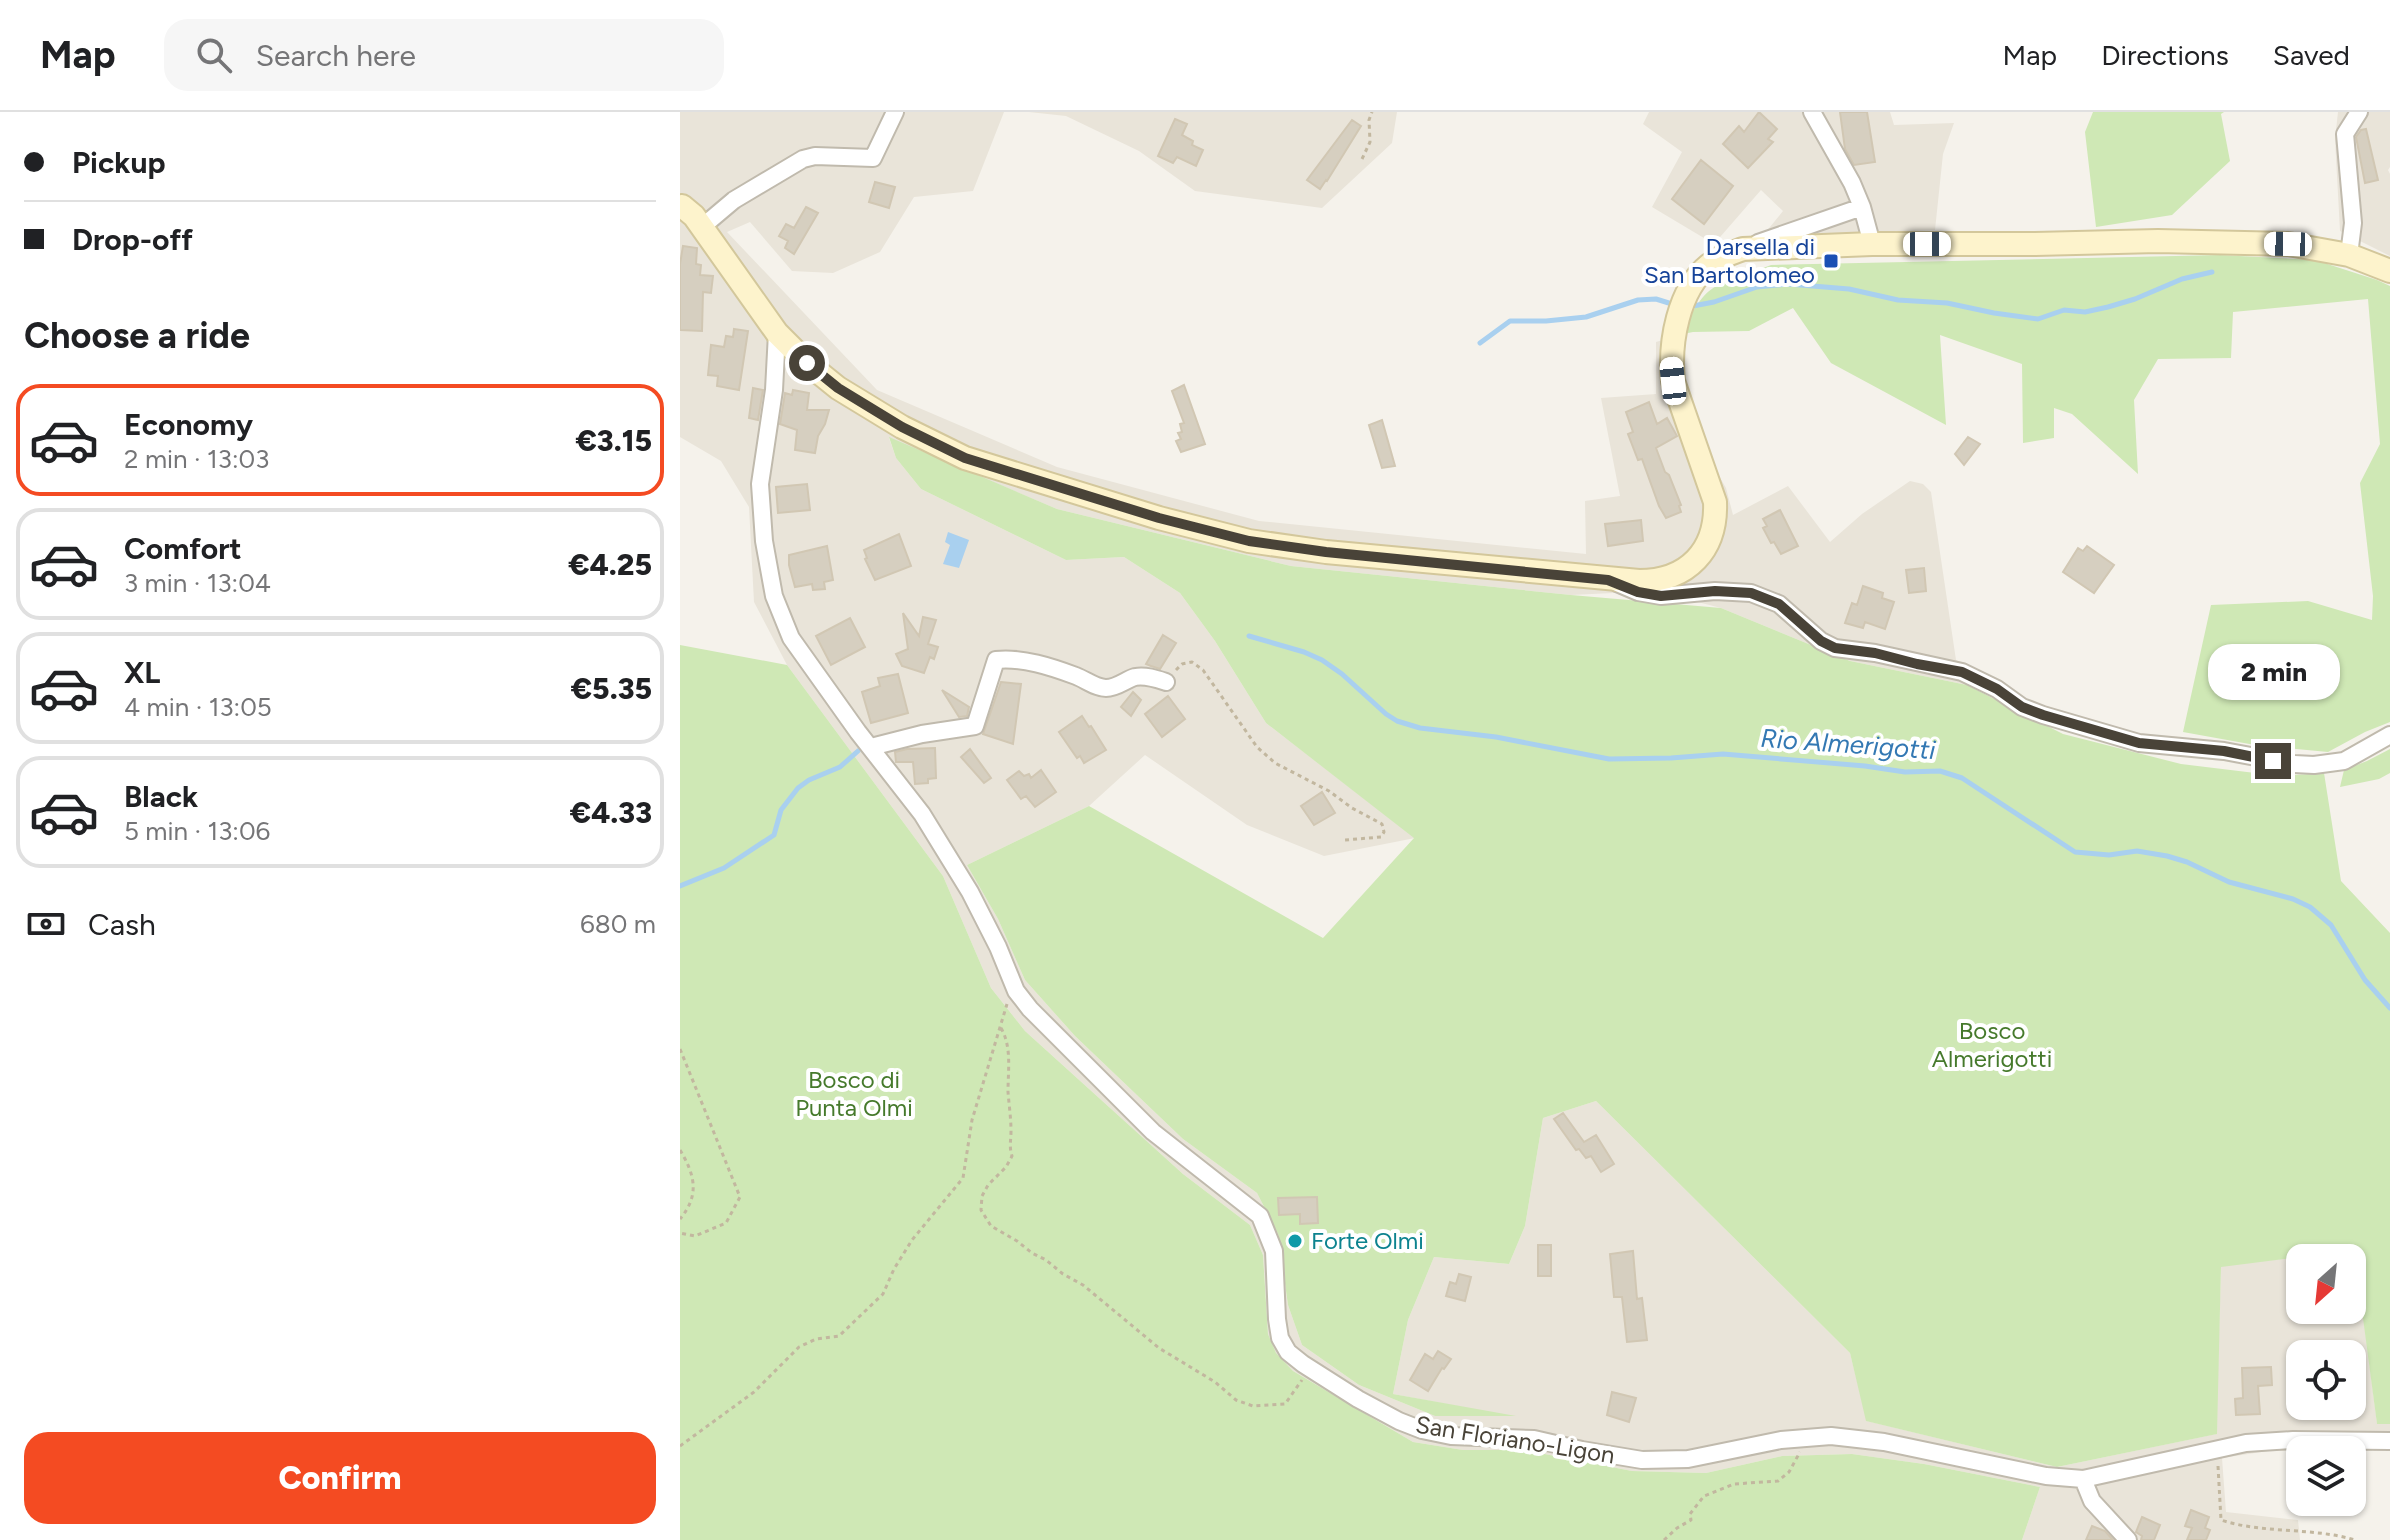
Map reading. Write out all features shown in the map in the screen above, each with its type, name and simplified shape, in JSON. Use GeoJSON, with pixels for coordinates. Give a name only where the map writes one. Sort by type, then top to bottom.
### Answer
{"type":"FeatureCollection","features":[{"type":"Feature","properties":{"kind":"street"},"geometry":{"type":"LineString","coordinates":[[895,112],[873,158],[830,156],[803,159],[734,200],[686,215],[777,333],[838,388],[934,444],[965,458],[1159,518],[1249,541],[1326,552],[1608,580],[1652,581],[1667,578],[1680,572],[1706,550],[1712,535],[1715,502],[1673,381],[1675,327],[1695,280],[1710,265],[1743,249],[1862,207]]}},
{"type":"Feature","properties":{"kind":"street"},"geometry":{"type":"LineString","coordinates":[[1812,112],[1852,183],[1872,244]]}},
{"type":"Feature","properties":{"kind":"street"},"geometry":{"type":"LineString","coordinates":[[2349,255],[2353,223],[2345,134],[2359,112]]}},
{"type":"Feature","properties":{"kind":"street"},"geometry":{"type":"LineString","coordinates":[[1743,249],[1872,244],[2288,244],[2349,255],[2390,271]]}},
{"type":"Feature","properties":{"kind":"street","name":"San Floriano-Ligon"},"geometry":{"type":"LineString","coordinates":[[777,333],[774,390],[760,484],[764,541],[774,596],[791,638],[922,814],[970,892],[1016,991],[1055,1036],[1153,1132],[1260,1216],[1274,1251],[1280,1338],[1288,1352],[1316,1373],[1358,1399],[1422,1430],[1451,1436],[1534,1439],[1642,1460],[1688,1459],[1781,1440],[1831,1436],[1884,1442],[2046,1476],[2083,1479],[2268,1441],[2390,1441]]}},
{"type":"Feature","properties":{"kind":"street"},"geometry":{"type":"LineString","coordinates":[[1608,580],[1638,592],[1661,596],[1715,591],[1751,593],[1779,604],[1821,641],[1835,648],[1875,653],[1962,672],[1997,689],[2022,707],[2139,743],[2224,751],[2283,763],[2314,765],[2344,761],[2390,735]]}},
{"type":"Feature","properties":{"kind":"street"},"geometry":{"type":"LineString","coordinates":[[871,747],[922,734],[975,726],[996,660],[1008,658],[1043,666],[1076,676],[1103,689],[1136,677],[1166,682]]}},
{"type":"Feature","properties":{"kind":"street"},"geometry":{"type":"LineString","coordinates":[[2083,1479],[2092,1501],[2128,1540]]}},
{"type":"Feature","properties":{"kind":"path"},"geometry":{"type":"LineString","coordinates":[[1362,159],[1370,142],[1369,120],[1372,112]]}},
{"type":"Feature","properties":{"kind":"path"},"geometry":{"type":"LineString","coordinates":[[1166,682],[1182,664],[1192,662],[1203,670],[1257,747],[1275,763],[1329,791],[1382,824],[1384,832],[1381,837],[1345,840]]}},
{"type":"Feature","properties":{"kind":"path"},"geometry":{"type":"LineString","coordinates":[[680,1446],[754,1392],[799,1347],[816,1339],[839,1336],[883,1294],[912,1240],[963,1178],[972,1120],[1006,1006],[1016,991]]}},
{"type":"Feature","properties":{"kind":"path"},"geometry":{"type":"LineString","coordinates":[[1001,1028],[1010,1063],[1009,1149],[1012,1156],[982,1196],[981,1210],[991,1226],[1083,1285],[1159,1348],[1215,1382],[1236,1400],[1253,1406],[1285,1404],[1304,1377],[1316,1373]]}},
{"type":"Feature","properties":{"kind":"path"},"geometry":{"type":"LineString","coordinates":[[680,1049],[740,1197],[726,1223],[695,1236],[680,1233]]}},
{"type":"Feature","properties":{"kind":"path"},"geometry":{"type":"LineString","coordinates":[[680,1150],[693,1171],[691,1206],[680,1219]]}},
{"type":"Feature","properties":{"kind":"path"},"geometry":{"type":"LineString","coordinates":[[1664,1540],[1691,1520],[1690,1514],[1704,1496],[1734,1484],[1778,1481],[1789,1472],[1800,1455],[1802,1438]]}},
{"type":"Feature","properties":{"kind":"path"},"geometry":{"type":"LineString","coordinates":[[2216,1450],[2221,1520],[2237,1525],[2305,1531],[2355,1540]]}},
{"type":"Feature","properties":{"kind":"shaded area"},"geometry":{"type":"Polygon","coordinates":[[[680,112],[1004,112],[973,191],[914,197],[880,252],[833,273],[792,271],[750,222],[727,232],[877,390],[1057,467],[1259,521],[1586,554],[1585,501],[1620,496],[1601,398],[1656,394],[1656,342],[1683,334],[1684,383],[1715,469],[1726,488],[1733,515],[1788,486],[1830,542],[1862,514],[1910,481],[1923,484],[1931,492],[1956,660],[2006,683],[1967,685],[1850,661],[1721,608],[1655,591],[1571,595],[1291,566],[1057,509],[889,438],[896,458],[921,489],[1066,560],[1124,557],[1180,593],[1215,641],[1266,723],[1415,838],[1324,856],[1247,825],[1145,755],[1089,806],[967,865],[998,919],[1025,980],[1075,1036],[1183,1139],[1257,1193],[1278,1234],[1288,1305],[1302,1345],[1359,1385],[1435,1416],[1509,1416],[1393,1394],[1408,1320],[1434,1257],[1509,1264],[1525,1226],[1543,1118],[1596,1101],[1850,1353],[1867,1421],[2057,1467],[2216,1434],[2221,1266],[2286,1258],[2286,1324],[2364,1324],[2377,1423],[2390,1424],[2390,1449],[2366,1449],[2366,1436],[2286,1436],[2286,1451],[2222,1458],[2226,1512],[2298,1520],[2300,1540],[2022,1540],[2040,1487],[1924,1464],[1852,1454],[1782,1456],[1706,1473],[1632,1471],[1524,1450],[1463,1450],[1413,1442],[1293,1371],[1276,1354],[1268,1334],[1263,1255],[1250,1225],[1183,1174],[1025,1031],[991,988],[943,876],[787,665],[754,602],[749,507],[721,461],[680,437],[680,112]]]}},
{"type":"Feature","properties":{"kind":"shaded area"},"geometry":{"type":"Polygon","coordinates":[[[1029,112],[1397,112],[1392,143],[1322,208],[1195,191],[1139,151],[1066,116],[1029,112]]]}},
{"type":"Feature","properties":{"kind":"shaded area"},"geometry":{"type":"Polygon","coordinates":[[[1649,112],[1890,112],[1894,125],[1954,123],[1943,154],[1935,230],[1761,238],[1783,211],[1761,190],[1714,244],[1652,207],[1682,152],[1643,124],[1649,112]]]}},
{"type":"Feature","properties":{"kind":"shaded area"},"geometry":{"type":"Polygon","coordinates":[[[2338,112],[2390,112],[2390,256],[2340,231],[2335,139],[2338,112]]]}},
{"type":"Feature","properties":{"kind":"green space"},"geometry":{"type":"Polygon","coordinates":[[[2093,112],[2224,112],[2221,114],[2230,161],[2172,215],[2096,227],[2085,132],[2093,112]]]}},
{"type":"Feature","properties":{"kind":"green space"},"geometry":{"type":"Polygon","coordinates":[[[2220,255],[2315,260],[2390,286],[2390,722],[2328,752],[2255,745],[2183,732],[2211,605],[2308,601],[2372,620],[2373,596],[2360,483],[2380,444],[2368,299],[2233,312],[2231,358],[2158,359],[2134,400],[2138,474],[2072,414],[2054,408],[2054,438],[2023,443],[2022,364],[1940,335],[1946,425],[1831,363],[1793,308],[1749,331],[1683,334],[1698,303],[1716,286],[1771,265],[2220,255]]]}},
{"type":"Feature","properties":{"kind":"green space","name":"Bosco Almerigotti"},"geometry":{"type":"Polygon","coordinates":[[[889,437],[1057,509],[1291,566],[1721,608],[1850,661],[1967,685],[2063,734],[2181,764],[2280,776],[2324,773],[2341,881],[2390,933],[2390,1424],[2377,1424],[2364,1324],[2366,1244],[2286,1244],[2286,1259],[2221,1267],[2217,1434],[2057,1467],[1866,1421],[1850,1353],[1596,1101],[1543,1118],[1525,1226],[1509,1264],[1434,1257],[1408,1320],[1393,1394],[1516,1416],[1435,1416],[1359,1385],[1302,1345],[1288,1305],[1278,1234],[1257,1193],[1183,1139],[1075,1036],[1025,980],[998,919],[967,865],[1089,806],[1323,938],[1414,838],[1266,723],[1215,641],[1180,593],[1124,557],[1066,560],[921,489],[896,458],[889,437]]]}},
{"type":"Feature","properties":{"kind":"green space","name":"Bosco di Punta Olmi"},"geometry":{"type":"Polygon","coordinates":[[[680,645],[787,665],[943,876],[991,988],[1025,1031],[1183,1174],[1250,1225],[1263,1255],[1268,1334],[1276,1353],[1293,1371],[1413,1442],[1463,1450],[1524,1450],[1632,1471],[1706,1473],[1782,1456],[1852,1454],[1924,1464],[2040,1487],[2022,1540],[680,1540],[680,645]]]}},
{"type":"Feature","properties":{"kind":"green space"},"geometry":{"type":"Polygon","coordinates":[[[2390,749],[2390,773],[2379,779],[2340,787],[2344,770],[2390,749]]]}},
{"type":"Feature","properties":{"kind":"water"},"geometry":{"type":"Polygon","coordinates":[[[948,532],[969,540],[959,568],[943,564],[950,545],[945,542],[948,532]]]}},
{"type":"Feature","properties":{"kind":"building"},"geometry":{"type":"Polygon","coordinates":[[[1759,112],[1777,129],[1768,139],[1773,142],[1748,168],[1723,144],[1739,126],[1744,132],[1759,112]]]}},
{"type":"Feature","properties":{"kind":"building"},"geometry":{"type":"Polygon","coordinates":[[[1840,112],[1867,112],[1875,162],[1854,165],[1845,149],[1840,112]]]}},
{"type":"Feature","properties":{"kind":"building"},"geometry":{"type":"Polygon","coordinates":[[[1175,119],[1187,124],[1182,135],[1203,150],[1196,166],[1177,157],[1173,163],[1158,156],[1175,119]]]}},
{"type":"Feature","properties":{"kind":"building"},"geometry":{"type":"Polygon","coordinates":[[[1352,120],[1361,126],[1320,189],[1307,180],[1352,120]]]}},
{"type":"Feature","properties":{"kind":"building"},"geometry":{"type":"Polygon","coordinates":[[[2366,129],[2378,180],[2365,183],[2356,137],[2366,129]]]}},
{"type":"Feature","properties":{"kind":"building"},"geometry":{"type":"Polygon","coordinates":[[[1701,160],[1733,186],[1704,224],[1672,199],[1701,160]]]}},
{"type":"Feature","properties":{"kind":"building"},"geometry":{"type":"Polygon","coordinates":[[[875,182],[895,187],[889,208],[869,202],[875,182]]]}},
{"type":"Feature","properties":{"kind":"building"},"geometry":{"type":"Polygon","coordinates":[[[806,207],[818,213],[794,254],[785,248],[788,241],[779,236],[786,224],[794,228],[806,207]]]}},
{"type":"Feature","properties":{"kind":"building"},"geometry":{"type":"Polygon","coordinates":[[[683,246],[697,248],[696,264],[701,265],[700,275],[713,276],[711,293],[703,292],[702,331],[680,330],[683,246]]]}},
{"type":"Feature","properties":{"kind":"building"},"geometry":{"type":"Polygon","coordinates":[[[734,329],[748,331],[739,390],[717,386],[718,376],[708,375],[711,345],[724,347],[726,336],[733,337],[734,329]]]}},
{"type":"Feature","properties":{"kind":"building"},"geometry":{"type":"Polygon","coordinates":[[[1184,385],[1205,444],[1181,452],[1176,441],[1181,439],[1178,433],[1182,432],[1180,424],[1184,423],[1172,391],[1184,385]]]}},
{"type":"Feature","properties":{"kind":"building"},"geometry":{"type":"Polygon","coordinates":[[[753,388],[763,390],[758,420],[749,418],[753,388]]]}},
{"type":"Feature","properties":{"kind":"building"},"geometry":{"type":"Polygon","coordinates":[[[793,390],[809,393],[807,410],[829,410],[818,436],[815,453],[795,450],[797,430],[780,424],[785,393],[792,395],[793,390]]]}},
{"type":"Feature","properties":{"kind":"building"},"geometry":{"type":"Polygon","coordinates":[[[1649,402],[1657,424],[1667,418],[1677,436],[1656,448],[1681,505],[1681,512],[1666,518],[1642,459],[1638,460],[1628,434],[1633,432],[1626,412],[1649,402]]]}},
{"type":"Feature","properties":{"kind":"building"},"geometry":{"type":"Polygon","coordinates":[[[1382,420],[1395,466],[1382,468],[1369,425],[1382,420]]]}},
{"type":"Feature","properties":{"kind":"building"},"geometry":{"type":"Polygon","coordinates":[[[1968,437],[1980,444],[1964,465],[1955,454],[1968,437]]]}},
{"type":"Feature","properties":{"kind":"building"},"geometry":{"type":"Polygon","coordinates":[[[807,484],[810,510],[778,513],[776,487],[807,484]]]}},
{"type":"Feature","properties":{"kind":"building"},"geometry":{"type":"Polygon","coordinates":[[[1780,510],[1798,546],[1781,554],[1763,528],[1767,526],[1763,519],[1780,510]]]}},
{"type":"Feature","properties":{"kind":"building"},"geometry":{"type":"Polygon","coordinates":[[[1641,520],[1643,541],[1608,546],[1605,524],[1641,520]]]}},
{"type":"Feature","properties":{"kind":"building"},"geometry":{"type":"Polygon","coordinates":[[[899,534],[911,566],[875,580],[864,550],[899,534]]]}},
{"type":"Feature","properties":{"kind":"building"},"geometry":{"type":"Polygon","coordinates":[[[827,546],[833,580],[824,582],[825,589],[813,590],[812,584],[795,587],[789,555],[827,546]]]}},
{"type":"Feature","properties":{"kind":"building"},"geometry":{"type":"Polygon","coordinates":[[[2087,546],[2114,565],[2094,593],[2063,572],[2078,548],[2083,551],[2087,546]]]}},
{"type":"Feature","properties":{"kind":"building"},"geometry":{"type":"Polygon","coordinates":[[[1924,568],[1926,591],[1909,593],[1906,570],[1924,568]]]}},
{"type":"Feature","properties":{"kind":"building"},"geometry":{"type":"Polygon","coordinates":[[[1863,586],[1883,593],[1882,598],[1894,602],[1885,629],[1865,622],[1863,628],[1845,623],[1852,603],[1857,605],[1863,586]]]}},
{"type":"Feature","properties":{"kind":"building"},"geometry":{"type":"Polygon","coordinates":[[[903,613],[919,636],[923,617],[936,620],[928,644],[938,647],[924,673],[902,666],[896,654],[908,649],[903,613]]]}},
{"type":"Feature","properties":{"kind":"building"},"geometry":{"type":"Polygon","coordinates":[[[850,618],[865,647],[831,665],[816,636],[850,618]]]}},
{"type":"Feature","properties":{"kind":"building"},"geometry":{"type":"Polygon","coordinates":[[[1163,635],[1176,643],[1160,669],[1146,664],[1163,635]]]}},
{"type":"Feature","properties":{"kind":"building"},"geometry":{"type":"Polygon","coordinates":[[[898,674],[908,713],[871,723],[862,692],[880,686],[878,678],[898,674]]]}},
{"type":"Feature","properties":{"kind":"building"},"geometry":{"type":"Polygon","coordinates":[[[1001,682],[1021,684],[1013,744],[983,734],[1001,682]]]}},
{"type":"Feature","properties":{"kind":"building"},"geometry":{"type":"Polygon","coordinates":[[[942,690],[969,707],[967,716],[959,717],[942,690]]]}},
{"type":"Feature","properties":{"kind":"building"},"geometry":{"type":"Polygon","coordinates":[[[1133,692],[1141,700],[1131,716],[1121,707],[1133,692]]]}},
{"type":"Feature","properties":{"kind":"building"},"geometry":{"type":"Polygon","coordinates":[[[1168,696],[1185,719],[1162,737],[1145,714],[1168,696]]]}},
{"type":"Feature","properties":{"kind":"building"},"geometry":{"type":"Polygon","coordinates":[[[1082,716],[1106,750],[1084,763],[1059,732],[1082,716]]]}},
{"type":"Feature","properties":{"kind":"building"},"geometry":{"type":"Polygon","coordinates":[[[935,748],[936,778],[928,779],[928,783],[915,784],[913,762],[896,762],[895,752],[935,748]]]}},
{"type":"Feature","properties":{"kind":"building"},"geometry":{"type":"Polygon","coordinates":[[[970,749],[991,778],[984,783],[961,757],[970,749]]]}},
{"type":"Feature","properties":{"kind":"building"},"geometry":{"type":"Polygon","coordinates":[[[1041,770],[1056,792],[1035,807],[1026,796],[1021,799],[1007,780],[1019,771],[1024,776],[1029,774],[1031,778],[1041,770]]]}},
{"type":"Feature","properties":{"kind":"building"},"geometry":{"type":"Polygon","coordinates":[[[1322,792],[1335,813],[1314,825],[1301,806],[1322,792]]]}},
{"type":"Feature","properties":{"kind":"building"},"geometry":{"type":"Polygon","coordinates":[[[1563,1113],[1584,1142],[1596,1135],[1614,1164],[1601,1172],[1591,1156],[1586,1158],[1579,1149],[1576,1150],[1554,1119],[1563,1113]]]}},
{"type":"Feature","properties":{"kind":"building"},"geometry":{"type":"Polygon","coordinates":[[[1317,1197],[1318,1223],[1300,1224],[1300,1214],[1279,1215],[1278,1198],[1317,1197]]]}},
{"type":"Feature","properties":{"kind":"building"},"geometry":{"type":"Polygon","coordinates":[[[1538,1245],[1551,1245],[1551,1276],[1538,1276],[1538,1245]]]}},
{"type":"Feature","properties":{"kind":"building"},"geometry":{"type":"Polygon","coordinates":[[[1633,1251],[1637,1299],[1642,1298],[1647,1340],[1627,1342],[1622,1297],[1614,1297],[1610,1254],[1633,1251]]]}},
{"type":"Feature","properties":{"kind":"building"},"geometry":{"type":"Polygon","coordinates":[[[1459,1274],[1471,1277],[1465,1301],[1446,1296],[1450,1282],[1456,1284],[1459,1274]]]}},
{"type":"Feature","properties":{"kind":"building"},"geometry":{"type":"Polygon","coordinates":[[[1438,1351],[1451,1359],[1428,1391],[1410,1380],[1425,1354],[1433,1359],[1438,1351]]]}},
{"type":"Feature","properties":{"kind":"building"},"geometry":{"type":"Polygon","coordinates":[[[2271,1367],[2272,1385],[2258,1386],[2260,1414],[2236,1415],[2235,1399],[2243,1398],[2242,1368],[2271,1367]]]}},
{"type":"Feature","properties":{"kind":"building"},"geometry":{"type":"Polygon","coordinates":[[[1612,1392],[1636,1398],[1629,1422],[1607,1415],[1612,1392]]]}},
{"type":"Feature","properties":{"kind":"building"},"geometry":{"type":"Polygon","coordinates":[[[2191,1510],[2209,1517],[2205,1528],[2210,1530],[2206,1540],[2187,1540],[2192,1528],[2185,1526],[2191,1510]]]}},
{"type":"Feature","properties":{"kind":"building"},"geometry":{"type":"Polygon","coordinates":[[[2142,1517],[2160,1525],[2154,1540],[2141,1540],[2142,1536],[2136,1532],[2142,1517]]]}},
{"type":"Feature","properties":{"kind":"building"},"geometry":{"type":"Polygon","coordinates":[[[2092,1526],[2105,1531],[2113,1540],[2086,1540],[2092,1526]]]}},
{"type":"Feature","properties":{"kind":"waterway"},"geometry":{"type":"LineString","coordinates":[[1693,306],[1757,287],[1788,284],[1849,289],[1898,300],[1947,303],[2038,319],[2064,310],[2085,312],[2108,307],[2182,279],[2212,272]]}},
{"type":"Feature","properties":{"kind":"waterway"},"geometry":{"type":"LineString","coordinates":[[1480,343],[1510,321],[1586,317],[1638,300],[1656,299],[1672,304]]}},
{"type":"Feature","properties":{"kind":"waterway","name":"Rio Almerigotti"},"geometry":{"type":"LineString","coordinates":[[1249,636],[1322,660],[1386,714],[1420,728],[1496,737],[1609,759],[1723,754],[1905,772],[1940,771],[1962,778],[2075,852],[2109,855],[2137,851],[2167,856],[2229,882],[2293,899],[2310,907],[2331,925],[2365,980],[2390,1008]]}},
{"type":"Feature","properties":{"kind":"waterway"},"geometry":{"type":"LineString","coordinates":[[680,886],[724,868],[774,835],[781,810],[798,788],[840,767],[858,751]]}},
{"type":"Feature","properties":{"kind":"place","name":"Darsella di San Bartolomeo"},"geometry":{"type":"Point","coordinates":[1831,261]}},
{"type":"Feature","properties":{"kind":"place","name":"Forte Olmi"},"geometry":{"type":"Point","coordinates":[1295,1241]}},
{"type":"Feature","properties":{"kind":"route"},"geometry":{"type":"LineString","coordinates":[[807,363],[838,388],[902,427],[965,458],[1159,518],[1249,541],[1326,552],[1608,580],[1649,595],[1751,593],[1779,604],[1821,641],[1835,648],[1875,653],[1962,672],[1997,689],[2022,707],[2043,715],[2139,743],[2224,751],[2273,761]]}}]}
